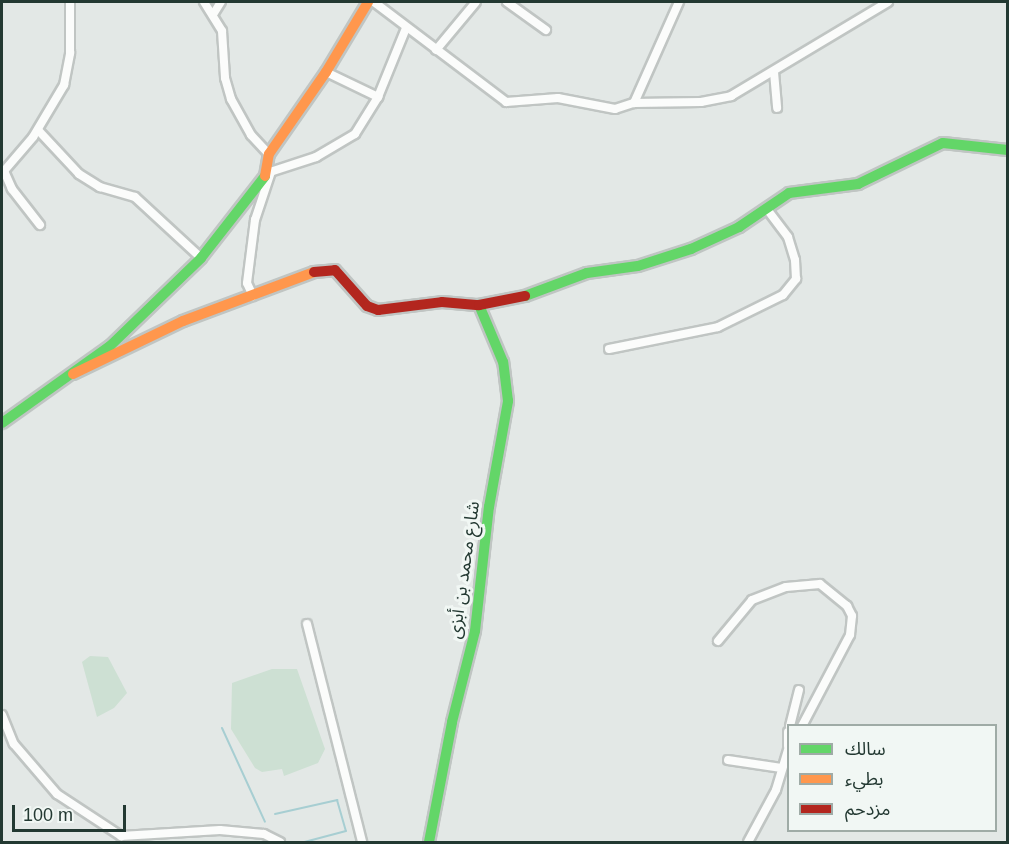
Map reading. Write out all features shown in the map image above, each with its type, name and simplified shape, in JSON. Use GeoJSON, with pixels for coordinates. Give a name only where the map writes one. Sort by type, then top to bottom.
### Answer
{"type":"FeatureCollection","features":[{"type":"Feature","properties":{"kind":"street"},"geometry":{"type":"LineString","coordinates":[[40,225],[12,189],[4,171],[38,130],[66,79],[69,2]]}},
{"type":"Feature","properties":{"kind":"street"},"geometry":{"type":"LineString","coordinates":[[204,2],[214,13],[224,40],[228,92],[247,129],[268,154],[269,172],[255,219],[247,283],[253,296]]}},
{"type":"Feature","properties":{"kind":"street"},"geometry":{"type":"LineString","coordinates":[[214,13],[221,2]]}},
{"type":"Feature","properties":{"kind":"street"},"geometry":{"type":"LineString","coordinates":[[268,154],[326,72],[368,2]]}},
{"type":"Feature","properties":{"kind":"street"},"geometry":{"type":"LineString","coordinates":[[374,2],[506,102],[558,98],[615,109],[634,103],[725,98],[774,72],[888,2]]}},
{"type":"Feature","properties":{"kind":"street"},"geometry":{"type":"LineString","coordinates":[[436,50],[476,2]]}},
{"type":"Feature","properties":{"kind":"street"},"geometry":{"type":"LineString","coordinates":[[507,2],[546,30]]}},
{"type":"Feature","properties":{"kind":"street"},"geometry":{"type":"LineString","coordinates":[[634,103],[679,2]]}},
{"type":"Feature","properties":{"kind":"street"},"geometry":{"type":"LineString","coordinates":[[2,423],[73,374],[135,324],[201,258],[269,172],[347,141],[360,128],[378,97],[406,28]]}},
{"type":"Feature","properties":{"kind":"street"},"geometry":{"type":"LineString","coordinates":[[326,72],[378,97]]}},
{"type":"Feature","properties":{"kind":"street"},"geometry":{"type":"LineString","coordinates":[[774,72],[777,108]]}},
{"type":"Feature","properties":{"kind":"street"},"geometry":{"type":"LineString","coordinates":[[38,130],[79,174],[100,187],[135,197],[201,258]]}},
{"type":"Feature","properties":{"kind":"street"},"geometry":{"type":"LineString","coordinates":[[73,374],[108,360],[183,321],[253,296],[298,275],[329,269],[337,271],[374,310],[442,302],[479,305],[532,296],[587,273],[661,259],[728,233],[795,191],[858,184],[890,166],[943,143],[960,142],[1008,150]]}},
{"type":"Feature","properties":{"kind":"street"},"geometry":{"type":"LineString","coordinates":[[609,349],[718,327],[783,295],[796,279],[795,260],[788,237],[767,209]]}},
{"type":"Feature","properties":{"kind":"street","name":"شارع محمد بن أبزى"},"geometry":{"type":"LineString","coordinates":[[429,843],[452,722],[475,631],[489,507],[508,401],[503,362],[479,305]]}},
{"type":"Feature","properties":{"kind":"street"},"geometry":{"type":"LineString","coordinates":[[718,641],[752,600],[786,587],[820,584],[847,606],[852,616],[850,635],[803,724]]}},
{"type":"Feature","properties":{"kind":"street"},"geometry":{"type":"LineString","coordinates":[[307,624],[362,843]]}},
{"type":"Feature","properties":{"kind":"street"},"geometry":{"type":"LineString","coordinates":[[790,724],[799,690]]}},
{"type":"Feature","properties":{"kind":"street"},"geometry":{"type":"LineString","coordinates":[[2,716],[14,744],[57,794],[121,836],[220,830],[264,834],[280,843]]}},
{"type":"Feature","properties":{"kind":"street"},"geometry":{"type":"LineString","coordinates":[[748,843],[776,790],[787,753]]}},
{"type":"Feature","properties":{"kind":"street"},"geometry":{"type":"LineString","coordinates":[[728,760],[781,768]]}},
{"type":"Feature","properties":{"kind":"green space"},"geometry":{"type":"Polygon","coordinates":[[[90,656],[108,657],[127,693],[114,708],[97,717],[82,662],[90,656]]]}},
{"type":"Feature","properties":{"kind":"green space"},"geometry":{"type":"Polygon","coordinates":[[[272,669],[297,669],[325,749],[318,763],[284,776],[282,769],[262,772],[255,768],[231,729],[232,683],[272,669]]]}},
{"type":"Feature","properties":{"kind":"waterway"},"geometry":{"type":"LineString","coordinates":[[222,728],[265,822]]}},
{"type":"Feature","properties":{"kind":"waterway"},"geometry":{"type":"LineString","coordinates":[[275,814],[337,800],[346,831],[304,842]]}},
{"type":"Feature","properties":{"kind":"traffic: fast"},"geometry":{"type":"LineString","coordinates":[[525,296],[587,273],[638,266],[691,249],[739,227],[789,193],[858,184],[943,143],[1008,150]]}},
{"type":"Feature","properties":{"kind":"traffic: fast"},"geometry":{"type":"LineString","coordinates":[[2,423],[110,346],[201,258],[265,176]]}},
{"type":"Feature","properties":{"kind":"traffic: fast"},"geometry":{"type":"LineString","coordinates":[[429,842],[452,722],[475,631],[489,507],[508,401],[503,362],[479,305]]}},
{"type":"Feature","properties":{"kind":"traffic: slow"},"geometry":{"type":"LineString","coordinates":[[265,176],[269,154],[326,72],[368,2]]}},
{"type":"Feature","properties":{"kind":"traffic: slow"},"geometry":{"type":"LineString","coordinates":[[73,374],[183,321],[314,272]]}},
{"type":"Feature","properties":{"kind":"traffic: jam"},"geometry":{"type":"LineString","coordinates":[[314,272],[335,270],[367,306],[378,310],[442,302],[479,305],[525,296]]}}]}
